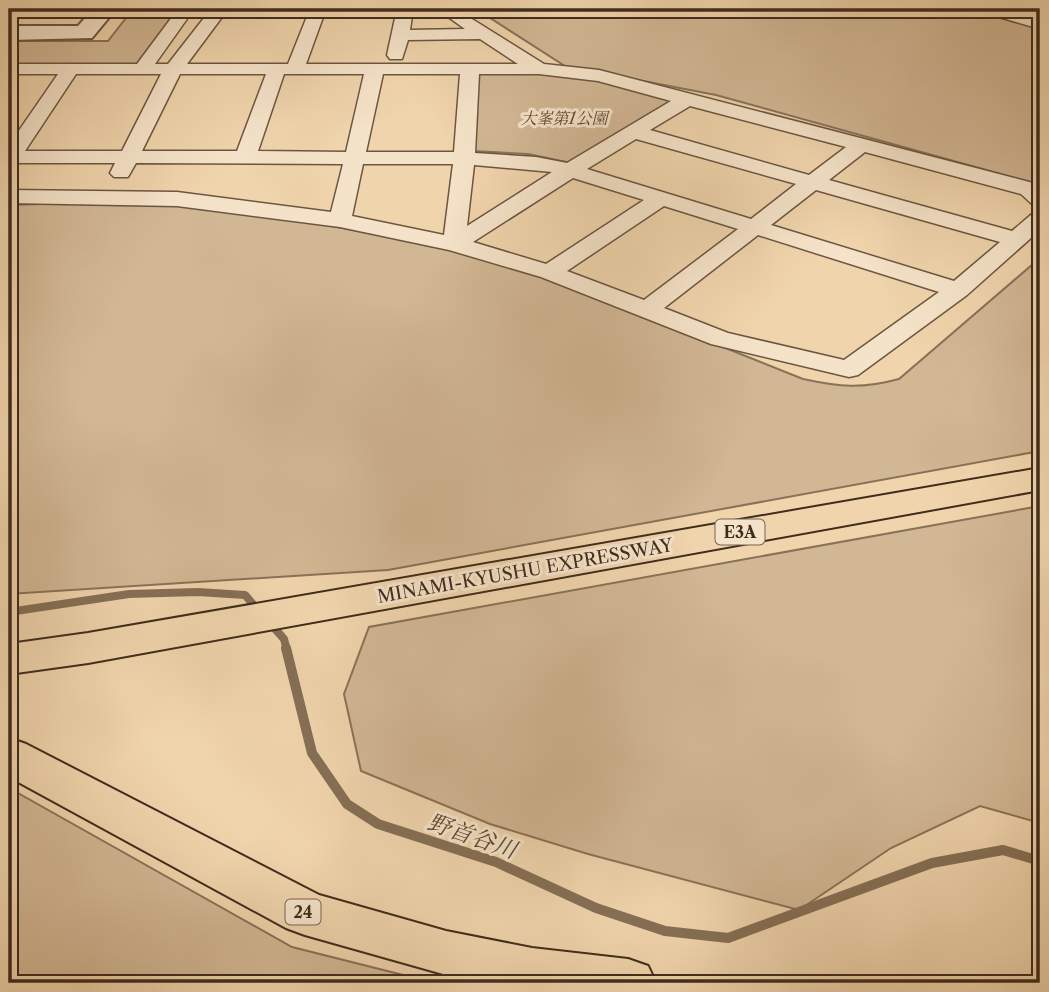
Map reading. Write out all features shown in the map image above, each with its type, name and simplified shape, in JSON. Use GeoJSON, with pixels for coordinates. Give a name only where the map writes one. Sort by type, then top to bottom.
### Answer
{"type":"FeatureCollection","features":[{"type":"Feature","properties":{"kind":"main road","name":"MINAMI-KYUSHU EXPRESSWAY"},"geometry":{"type":"LineString","coordinates":[[9,659],[102,646],[1040,479]]}},
{"type":"Feature","properties":{"kind":"main road","name":"24"},"geometry":{"type":"LineString","coordinates":[[9,756],[304,913],[446,954],[532,972],[628,983]]}},
{"type":"Feature","properties":{"kind":"street"},"geometry":{"type":"LineString","coordinates":[[9,33],[84,33],[106,9]]}},
{"type":"Feature","properties":{"kind":"street"},"geometry":{"type":"LineString","coordinates":[[143,68],[186,9]]}},
{"type":"Feature","properties":{"kind":"street"},"geometry":{"type":"LineString","coordinates":[[110,197],[174,68],[220,9]]}},
{"type":"Feature","properties":{"kind":"street"},"geometry":{"type":"LineString","coordinates":[[246,158],[286,69],[318,9]]}},
{"type":"Feature","properties":{"kind":"street"},"geometry":{"type":"LineString","coordinates":[[340,220],[354,158],[384,69],[400,35],[405,9]]}},
{"type":"Feature","properties":{"kind":"street"},"geometry":{"type":"LineString","coordinates":[[445,9],[539,69]]}},
{"type":"Feature","properties":{"kind":"street"},"geometry":{"type":"LineString","coordinates":[[991,9],[1040,24]]}},
{"type":"Feature","properties":{"kind":"street"},"geometry":{"type":"LineString","coordinates":[[400,35],[486,34]]}},
{"type":"Feature","properties":{"kind":"street"},"geometry":{"type":"LineString","coordinates":[[9,69],[539,69],[600,76],[1029,189],[1040,200]]}},
{"type":"Feature","properties":{"kind":"street"},"geometry":{"type":"LineString","coordinates":[[10,157],[71,69]]}},
{"type":"Feature","properties":{"kind":"street"},"geometry":{"type":"LineString","coordinates":[[454,244],[464,158],[470,69]]}},
{"type":"Feature","properties":{"kind":"street"},"geometry":{"type":"LineString","coordinates":[[454,244],[688,99]]}},
{"type":"Feature","properties":{"kind":"street"},"geometry":{"type":"LineString","coordinates":[[634,132],[1018,240]]}},
{"type":"Feature","properties":{"kind":"street"},"geometry":{"type":"LineString","coordinates":[[648,309],[861,145]]}},
{"type":"Feature","properties":{"kind":"street"},"geometry":{"type":"LineString","coordinates":[[10,157],[512,160],[570,170],[958,290]]}},
{"type":"Feature","properties":{"kind":"street"},"geometry":{"type":"LineString","coordinates":[[9,197],[177,199],[340,220],[454,244],[549,272],[720,339],[849,369],[958,290],[1040,219]]}},
{"type":"Feature","properties":{"kind":"street"},"geometry":{"type":"LineString","coordinates":[[549,272],[662,198]]}},
{"type":"Feature","properties":{"kind":"green space"},"geometry":{"type":"Polygon","coordinates":[[[133,9],[179,9],[137,64],[9,66],[9,41],[108,41],[133,9]]]}},
{"type":"Feature","properties":{"kind":"green space"},"geometry":{"type":"Polygon","coordinates":[[[476,9],[980,9],[1015,20],[1040,24],[1040,185],[716,95],[565,66],[476,9]]]}},
{"type":"Feature","properties":{"kind":"green space","name":"大峯第1公園"},"geometry":{"type":"Polygon","coordinates":[[[536,72],[583,77],[672,99],[674,103],[571,163],[528,154],[474,151],[478,74],[536,72]]]}},
{"type":"Feature","properties":{"kind":"green space"},"geometry":{"type":"Polygon","coordinates":[[[106,202],[186,206],[311,222],[446,248],[560,282],[803,379],[840,385],[862,386],[899,379],[1040,258],[1040,451],[388,570],[9,594],[9,205],[106,202]]]}},
{"type":"Feature","properties":{"kind":"green space"},"geometry":{"type":"Polygon","coordinates":[[[1040,506],[1040,823],[980,806],[891,848],[799,910],[588,854],[490,824],[361,771],[344,694],[369,627],[1040,506]]]}},
{"type":"Feature","properties":{"kind":"green space"},"geometry":{"type":"Polygon","coordinates":[[[9,788],[292,947],[435,983],[9,983],[9,788]]]}},
{"type":"Feature","properties":{"kind":"waterway","name":"野首谷川"},"geometry":{"type":"LineString","coordinates":[[9,612],[129,594],[198,592],[245,595],[260,612]]}},
{"type":"Feature","properties":{"kind":"waterway","name":"野首谷川"},"geometry":{"type":"LineString","coordinates":[[268,621],[284,639],[287,650]]}},
{"type":"Feature","properties":{"kind":"waterway","name":"野首谷川"},"geometry":{"type":"LineString","coordinates":[[286,648],[312,753],[347,804],[378,824],[496,862],[596,908],[665,931],[728,938],[932,863],[1003,850],[1040,861]]}}]}
